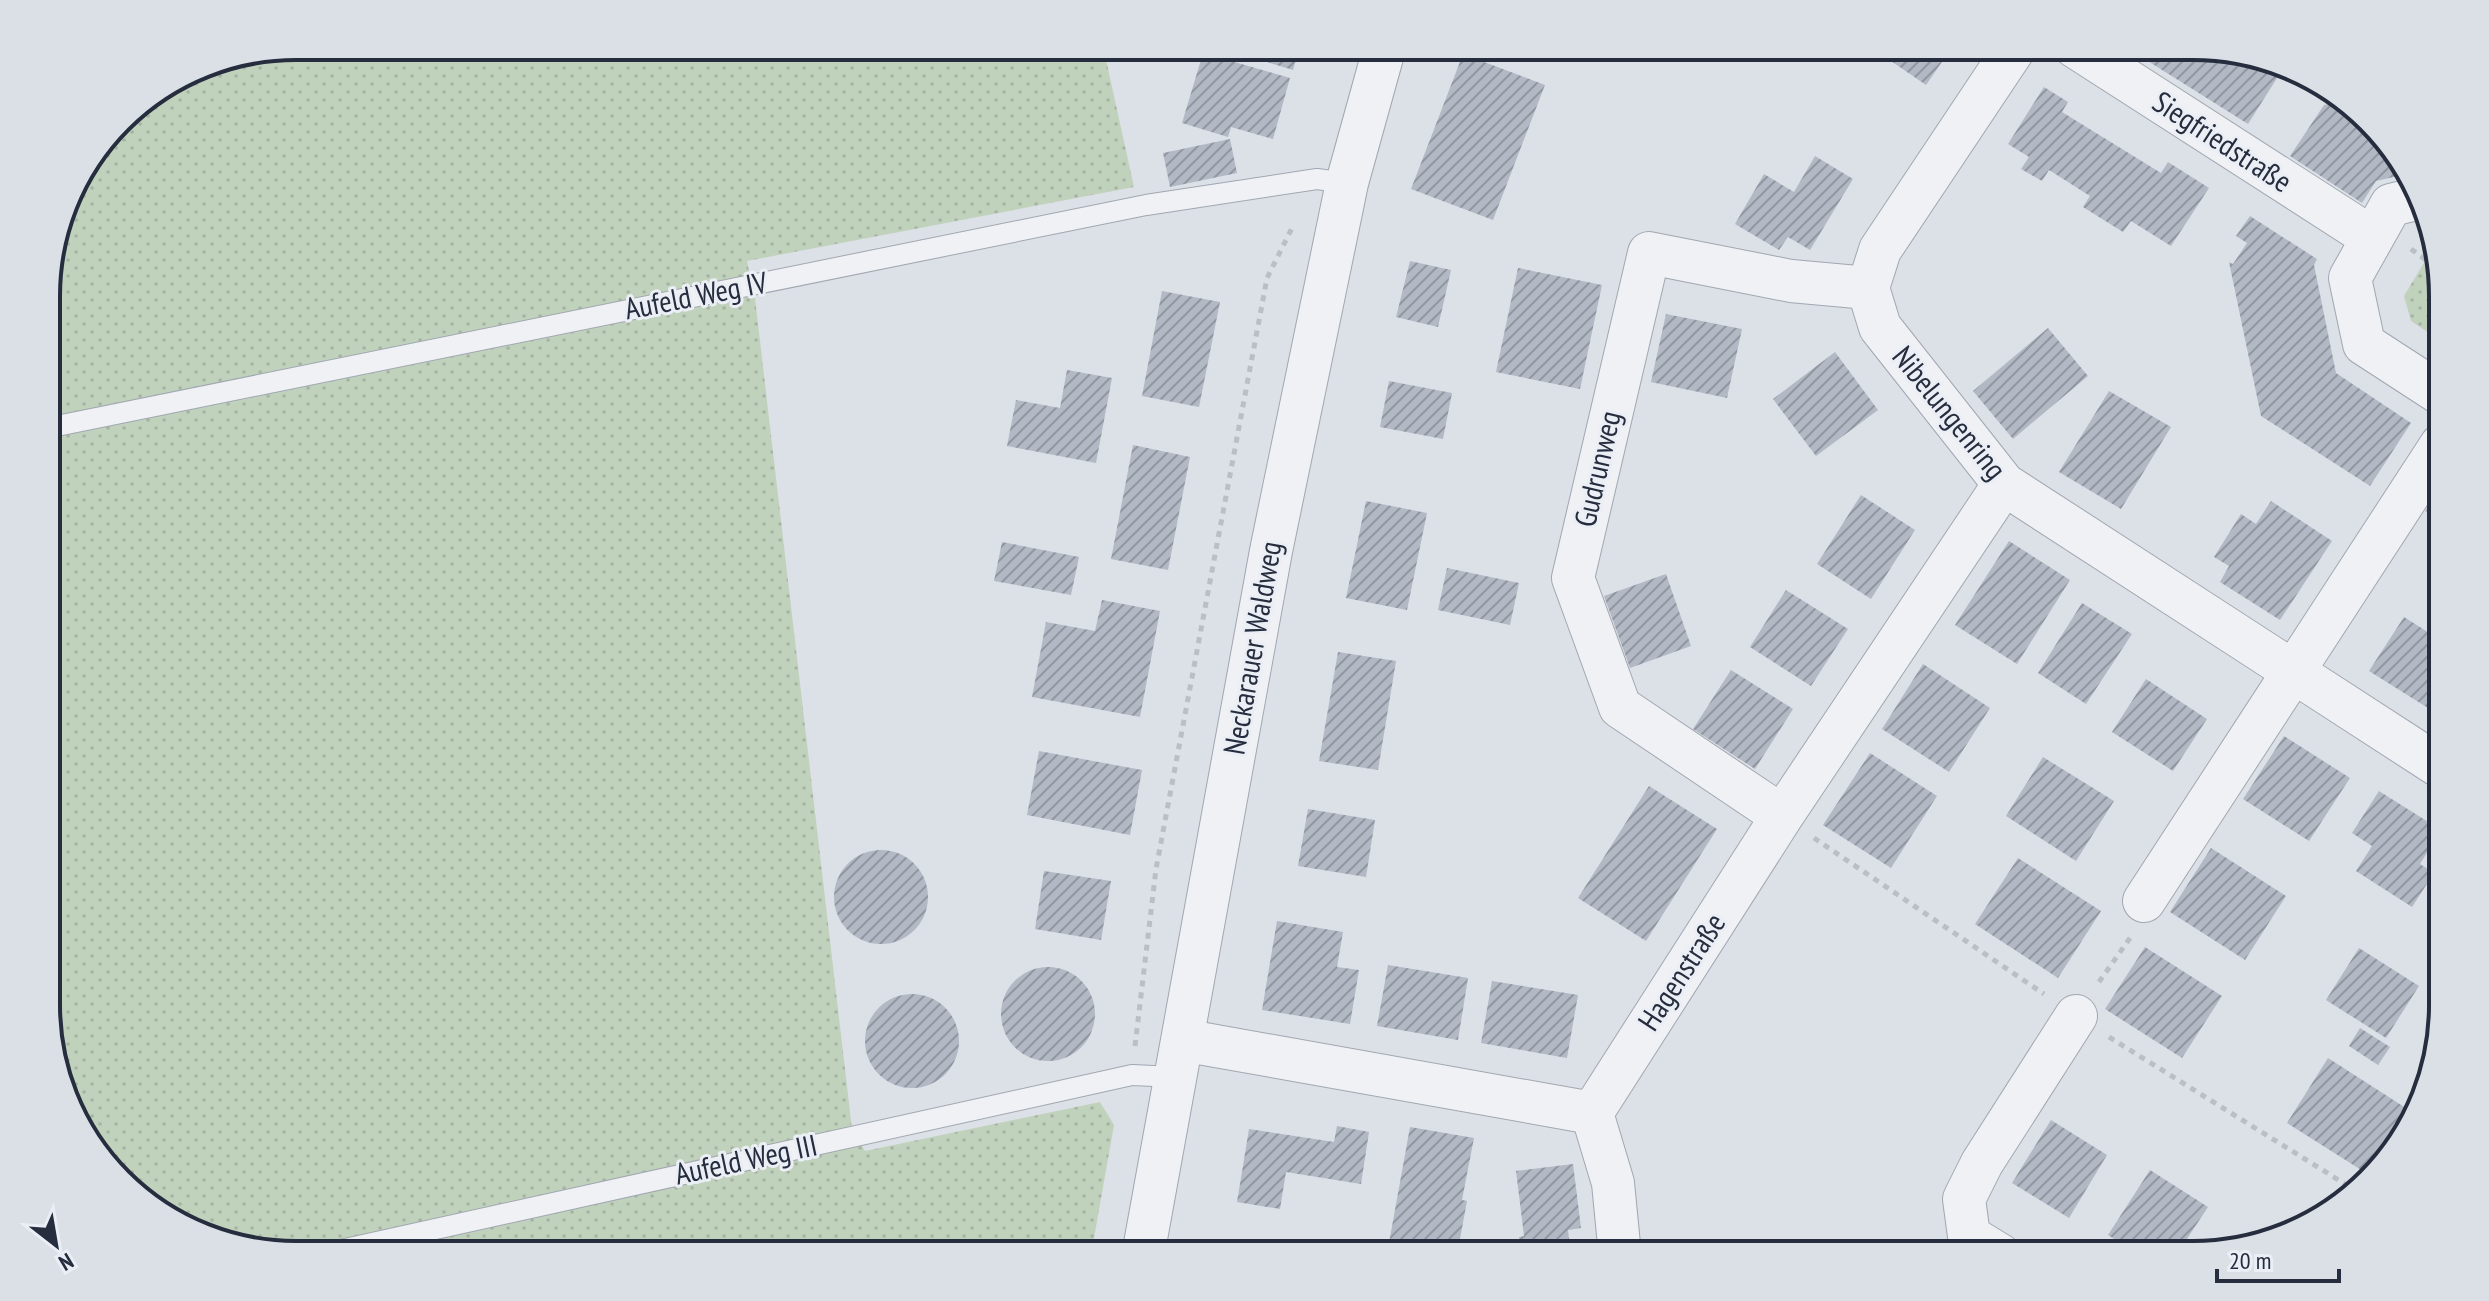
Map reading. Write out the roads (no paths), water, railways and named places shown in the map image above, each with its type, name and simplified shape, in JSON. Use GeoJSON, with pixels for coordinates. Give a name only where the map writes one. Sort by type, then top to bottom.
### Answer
{"type":"FeatureCollection","features":[{"type":"Feature","properties":{"kind":"street","name":"Neckarauer Waldweg"},"geometry":{"type":"LineString","coordinates":[[1146,1241],[1271,551],[1332,181],[1380,60]]}},
{"type":"Feature","properties":{"kind":"street"},"geometry":{"type":"LineString","coordinates":[[1868,288],[1880,250],[2007,60]]}},
{"type":"Feature","properties":{"kind":"street","name":"Siegfriedstraße"},"geometry":{"type":"LineString","coordinates":[[2096,60],[2371,237]]}},
{"type":"Feature","properties":{"kind":"street"},"geometry":{"type":"LineString","coordinates":[[2408,201],[2391,205],[2350,278],[2364,344],[2429,386]]}},
{"type":"Feature","properties":{"kind":"street","name":"Gudrunweg"},"geometry":{"type":"LineString","coordinates":[[1782,816],[1620,707],[1573,578],[1649,253],[1791,281],[1868,288]]}},
{"type":"Feature","properties":{"kind":"street","name":"Nibelungenring"},"geometry":{"type":"LineString","coordinates":[[1868,288],[1880,327],[2004,484],[2429,760]]}},
{"type":"Feature","properties":{"kind":"street"},"geometry":{"type":"LineString","coordinates":[[2144,901],[2429,464]]}},
{"type":"Feature","properties":{"kind":"street","name":"Hagenstraße"},"geometry":{"type":"LineString","coordinates":[[1592,1113],[1782,816],[2004,484]]}},
{"type":"Feature","properties":{"kind":"street"},"geometry":{"type":"LineString","coordinates":[[1976,1240],[1969,1236],[1964,1199],[1982,1163],[2076,1016]]}},
{"type":"Feature","properties":{"kind":"street"},"geometry":{"type":"LineString","coordinates":[[1179,1058],[1592,1113],[1613,1183],[1619,1240]]}},
{"type":"Feature","properties":{"kind":"lane","name":"Aufeld Weg IV"},"geometry":{"type":"LineString","coordinates":[[61,425],[1146,205],[1332,181]]}},
{"type":"Feature","properties":{"kind":"lane","name":"Aufeld Weg III"},"geometry":{"type":"LineString","coordinates":[[382,1241],[1132,1075],[1179,1058]]}}]}
